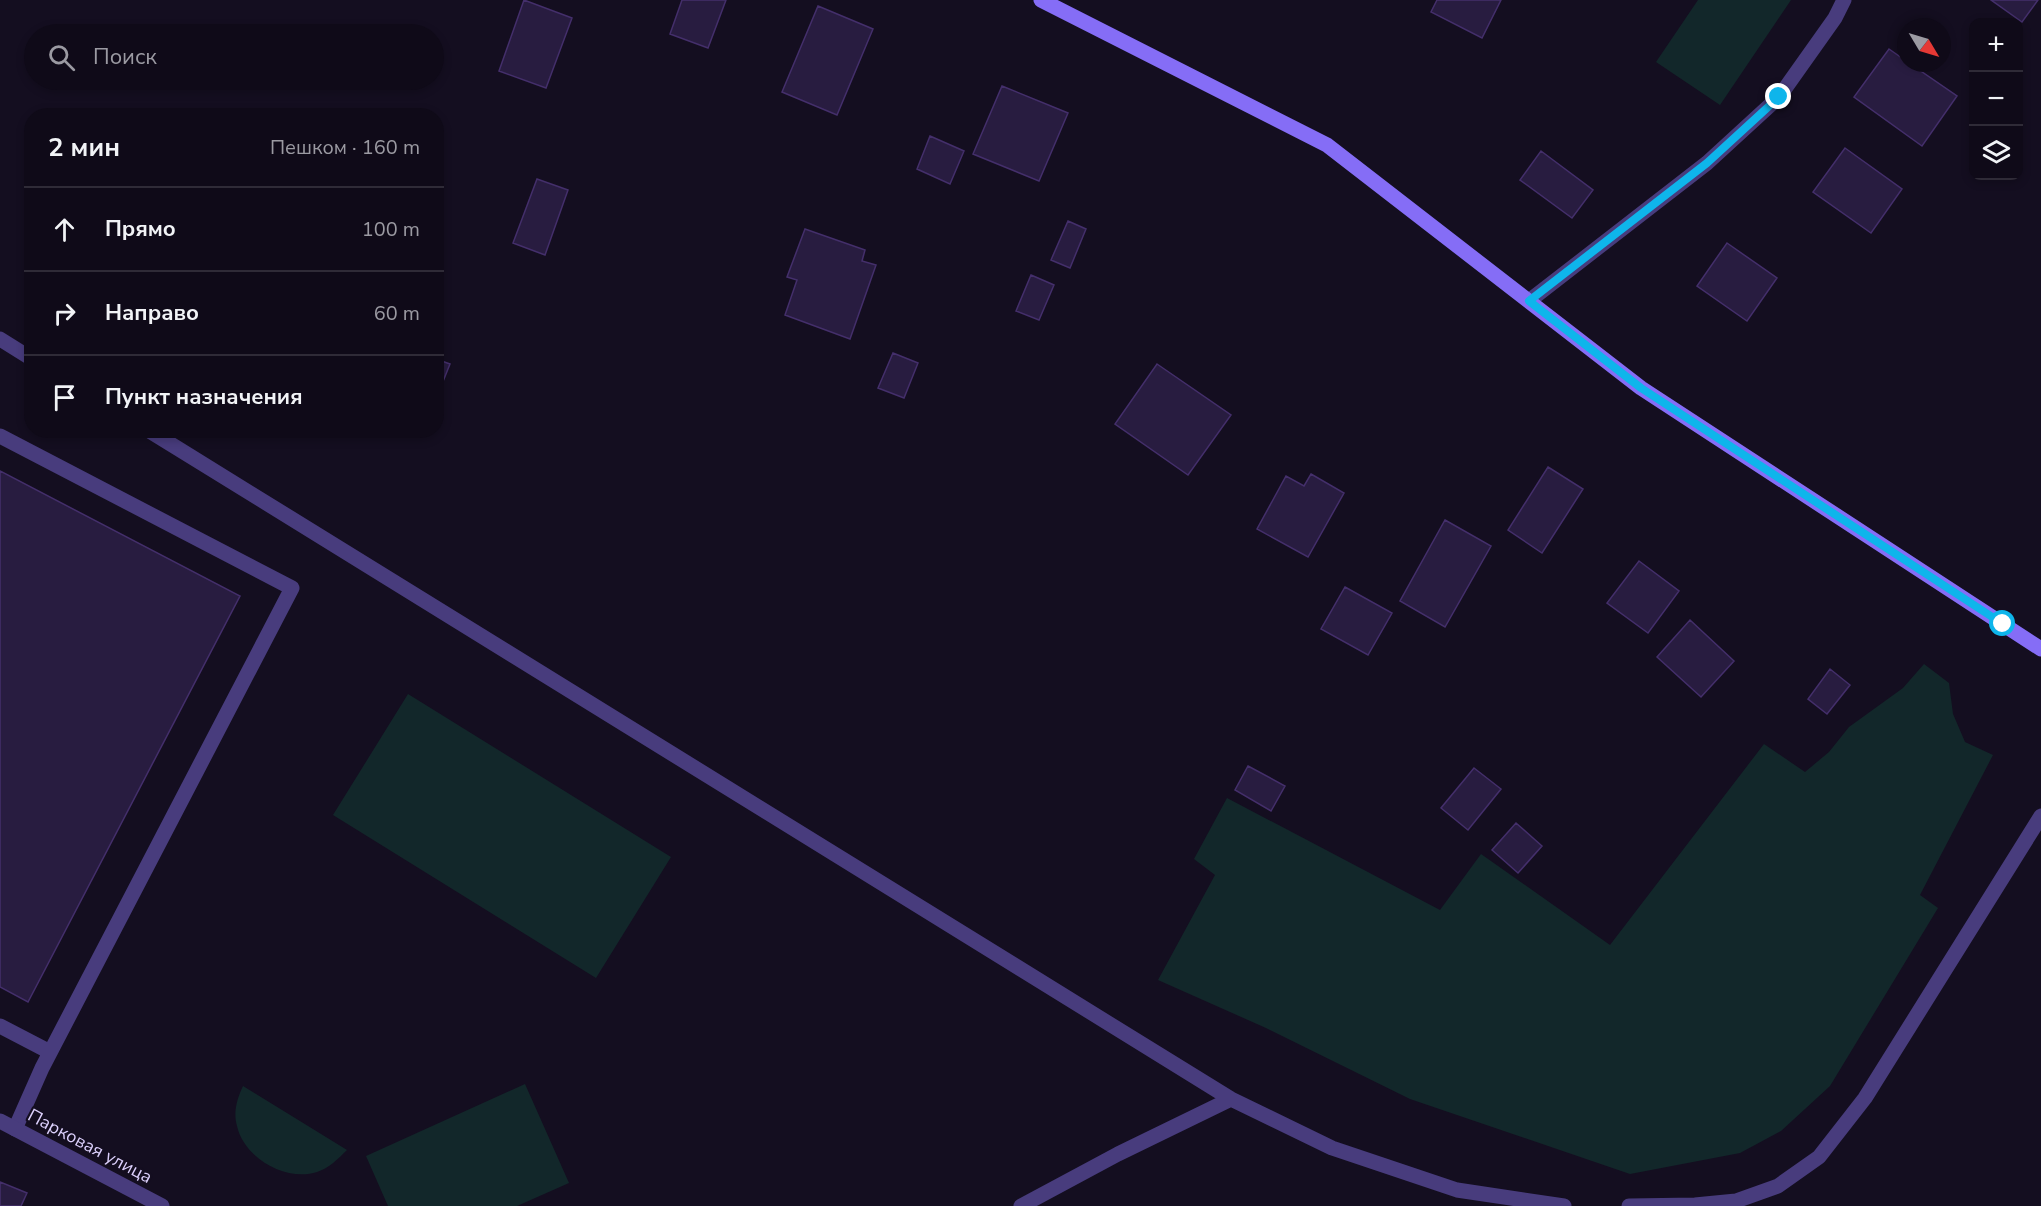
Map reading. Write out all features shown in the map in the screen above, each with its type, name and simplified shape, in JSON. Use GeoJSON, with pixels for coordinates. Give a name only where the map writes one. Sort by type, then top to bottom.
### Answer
{"type":"FeatureCollection","features":[{"type":"Feature","properties":{"kind":"street"},"geometry":{"type":"LineString","coordinates":[[1041,0],[1327,145],[1641,388],[2041,649]]}},
{"type":"Feature","properties":{"kind":"street"},"geometry":{"type":"LineString","coordinates":[[1529,301],[1707,163],[1779,97],[1835,18],[1844,0]]}},
{"type":"Feature","properties":{"kind":"street"},"geometry":{"type":"LineString","coordinates":[[0,339],[24,354]]}},
{"type":"Feature","properties":{"kind":"street"},"geometry":{"type":"LineString","coordinates":[[0,436],[292,588],[50,1052],[15,1129]]}},
{"type":"Feature","properties":{"kind":"street"},"geometry":{"type":"LineString","coordinates":[[161,438],[1231,1099],[1332,1148],[1457,1190],[1564,1206]]}},
{"type":"Feature","properties":{"kind":"street"},"geometry":{"type":"LineString","coordinates":[[1629,1206],[1736,1204],[1778,1186],[1819,1157],[1859,1107],[2041,816]]}},
{"type":"Feature","properties":{"kind":"street"},"geometry":{"type":"LineString","coordinates":[[0,1026],[50,1052]]}},
{"type":"Feature","properties":{"kind":"street"},"geometry":{"type":"LineString","coordinates":[[1022,1206],[1118,1154],[1231,1099]]}},
{"type":"Feature","properties":{"kind":"street","name":"Парковая улица"},"geometry":{"type":"LineString","coordinates":[[0,1121],[162,1206]]}},
{"type":"Feature","properties":{"kind":"green space"},"geometry":{"type":"Polygon","coordinates":[[[1698,0],[1791,0],[1720,105],[1656,62],[1698,0]]]}},
{"type":"Feature","properties":{"kind":"green space"},"geometry":{"type":"Polygon","coordinates":[[[1924,664],[1949,683],[1953,714],[1965,742],[1993,755],[1920,895],[1938,908],[1830,1086],[1781,1131],[1740,1153],[1630,1174],[1410,1099],[1266,1028],[1158,980],[1215,875],[1194,859],[1227,798],[1440,910],[1481,854],[1610,945],[1764,744],[1805,772],[1829,752],[1849,727],[1903,688],[1924,664]]]}},
{"type":"Feature","properties":{"kind":"green space"},"geometry":{"type":"Polygon","coordinates":[[[408,694],[671,857],[596,978],[333,815],[408,694]]]}},
{"type":"Feature","properties":{"kind":"green space"},"geometry":{"type":"Polygon","coordinates":[[[525,1084],[569,1183],[517,1206],[388,1206],[366,1156],[525,1084]]]}},
{"type":"Feature","properties":{"kind":"green space"},"geometry":{"type":"Polygon","coordinates":[[[243,1086],[347,1150],[329,1166],[317,1172],[292,1174],[268,1165],[248,1148],[237,1126],[236,1106],[243,1086]]]}},
{"type":"Feature","properties":{"kind":"building"},"geometry":{"type":"Polygon","coordinates":[[[524,0],[572,18],[546,88],[499,71],[524,0]]]}},
{"type":"Feature","properties":{"kind":"building"},"geometry":{"type":"Polygon","coordinates":[[[682,0],[726,0],[708,48],[670,34],[682,0]]]}},
{"type":"Feature","properties":{"kind":"building"},"geometry":{"type":"Polygon","coordinates":[[[1437,0],[1501,0],[1482,38],[1431,12],[1437,0]]]}},
{"type":"Feature","properties":{"kind":"building"},"geometry":{"type":"Polygon","coordinates":[[[1991,0],[2038,0],[2023,21],[2023,18],[2016,18],[1991,0]]]}},
{"type":"Feature","properties":{"kind":"building"},"geometry":{"type":"Polygon","coordinates":[[[818,6],[873,29],[837,115],[782,92],[818,6]]]}},
{"type":"Feature","properties":{"kind":"building"},"geometry":{"type":"Polygon","coordinates":[[[1889,49],[1897,55],[1897,72],[1922,72],[1957,96],[1922,146],[1854,97],[1889,49]]]}},
{"type":"Feature","properties":{"kind":"building"},"geometry":{"type":"Polygon","coordinates":[[[1002,86],[1068,113],[1039,181],[973,154],[1002,86]]]}},
{"type":"Feature","properties":{"kind":"building"},"geometry":{"type":"Polygon","coordinates":[[[930,136],[964,151],[950,184],[917,169],[930,136]]]}},
{"type":"Feature","properties":{"kind":"building"},"geometry":{"type":"Polygon","coordinates":[[[1845,148],[1902,189],[1871,233],[1813,192],[1845,148]]]}},
{"type":"Feature","properties":{"kind":"building"},"geometry":{"type":"Polygon","coordinates":[[[1541,151],[1593,190],[1572,218],[1520,180],[1541,151]]]}},
{"type":"Feature","properties":{"kind":"building"},"geometry":{"type":"Polygon","coordinates":[[[537,179],[568,190],[545,255],[513,243],[537,179]]]}},
{"type":"Feature","properties":{"kind":"building"},"geometry":{"type":"Polygon","coordinates":[[[1068,221],[1086,229],[1070,268],[1051,260],[1068,221]]]}},
{"type":"Feature","properties":{"kind":"building"},"geometry":{"type":"Polygon","coordinates":[[[805,229],[865,250],[862,261],[876,265],[850,339],[785,315],[797,280],[787,277],[805,229]]]}},
{"type":"Feature","properties":{"kind":"building"},"geometry":{"type":"Polygon","coordinates":[[[1727,243],[1777,278],[1747,321],[1697,286],[1727,243]]]}},
{"type":"Feature","properties":{"kind":"building"},"geometry":{"type":"Polygon","coordinates":[[[1031,275],[1054,285],[1039,320],[1016,311],[1031,275]]]}},
{"type":"Feature","properties":{"kind":"building"},"geometry":{"type":"Polygon","coordinates":[[[893,353],[918,363],[904,398],[878,388],[893,353]]]}},
{"type":"Feature","properties":{"kind":"building"},"geometry":{"type":"Polygon","coordinates":[[[444,362],[450,364],[444,379],[444,362]]]}},
{"type":"Feature","properties":{"kind":"building"},"geometry":{"type":"Polygon","coordinates":[[[1157,364],[1231,415],[1188,475],[1115,424],[1157,364]]]}},
{"type":"Feature","properties":{"kind":"building"},"geometry":{"type":"Polygon","coordinates":[[[1548,467],[1583,489],[1542,553],[1508,530],[1548,467]]]}},
{"type":"Feature","properties":{"kind":"building"},"geometry":{"type":"Polygon","coordinates":[[[0,471],[240,596],[28,1002],[0,987],[0,471]]]}},
{"type":"Feature","properties":{"kind":"building"},"geometry":{"type":"Polygon","coordinates":[[[1311,474],[1344,493],[1308,557],[1257,529],[1286,476],[1304,486],[1311,474]]]}},
{"type":"Feature","properties":{"kind":"building"},"geometry":{"type":"Polygon","coordinates":[[[1445,520],[1491,546],[1445,627],[1400,601],[1445,520]]]}},
{"type":"Feature","properties":{"kind":"building"},"geometry":{"type":"Polygon","coordinates":[[[1639,561],[1679,591],[1648,633],[1607,603],[1639,561]]]}},
{"type":"Feature","properties":{"kind":"building"},"geometry":{"type":"Polygon","coordinates":[[[1345,587],[1392,613],[1368,655],[1321,629],[1345,587]]]}},
{"type":"Feature","properties":{"kind":"building"},"geometry":{"type":"Polygon","coordinates":[[[1690,620],[1734,661],[1701,697],[1657,657],[1690,620]]]}},
{"type":"Feature","properties":{"kind":"building"},"geometry":{"type":"Polygon","coordinates":[[[1830,669],[1850,685],[1827,714],[1808,699],[1830,669]]]}},
{"type":"Feature","properties":{"kind":"building"},"geometry":{"type":"Polygon","coordinates":[[[1248,766],[1285,786],[1271,811],[1235,790],[1248,766]]]}},
{"type":"Feature","properties":{"kind":"building"},"geometry":{"type":"Polygon","coordinates":[[[1474,768],[1501,789],[1468,830],[1441,808],[1474,768]]]}},
{"type":"Feature","properties":{"kind":"building"},"geometry":{"type":"Polygon","coordinates":[[[1516,823],[1542,846],[1518,873],[1492,850],[1516,823]]]}},
{"type":"Feature","properties":{"kind":"building"},"geometry":{"type":"Polygon","coordinates":[[[0,1182],[27,1193],[21,1206],[0,1206],[0,1182]]]}},
{"type":"Feature","properties":{"kind":"route"},"geometry":{"type":"LineString","coordinates":[[1779,97],[1707,163],[1529,301],[1641,388],[2003,624]]}}]}
